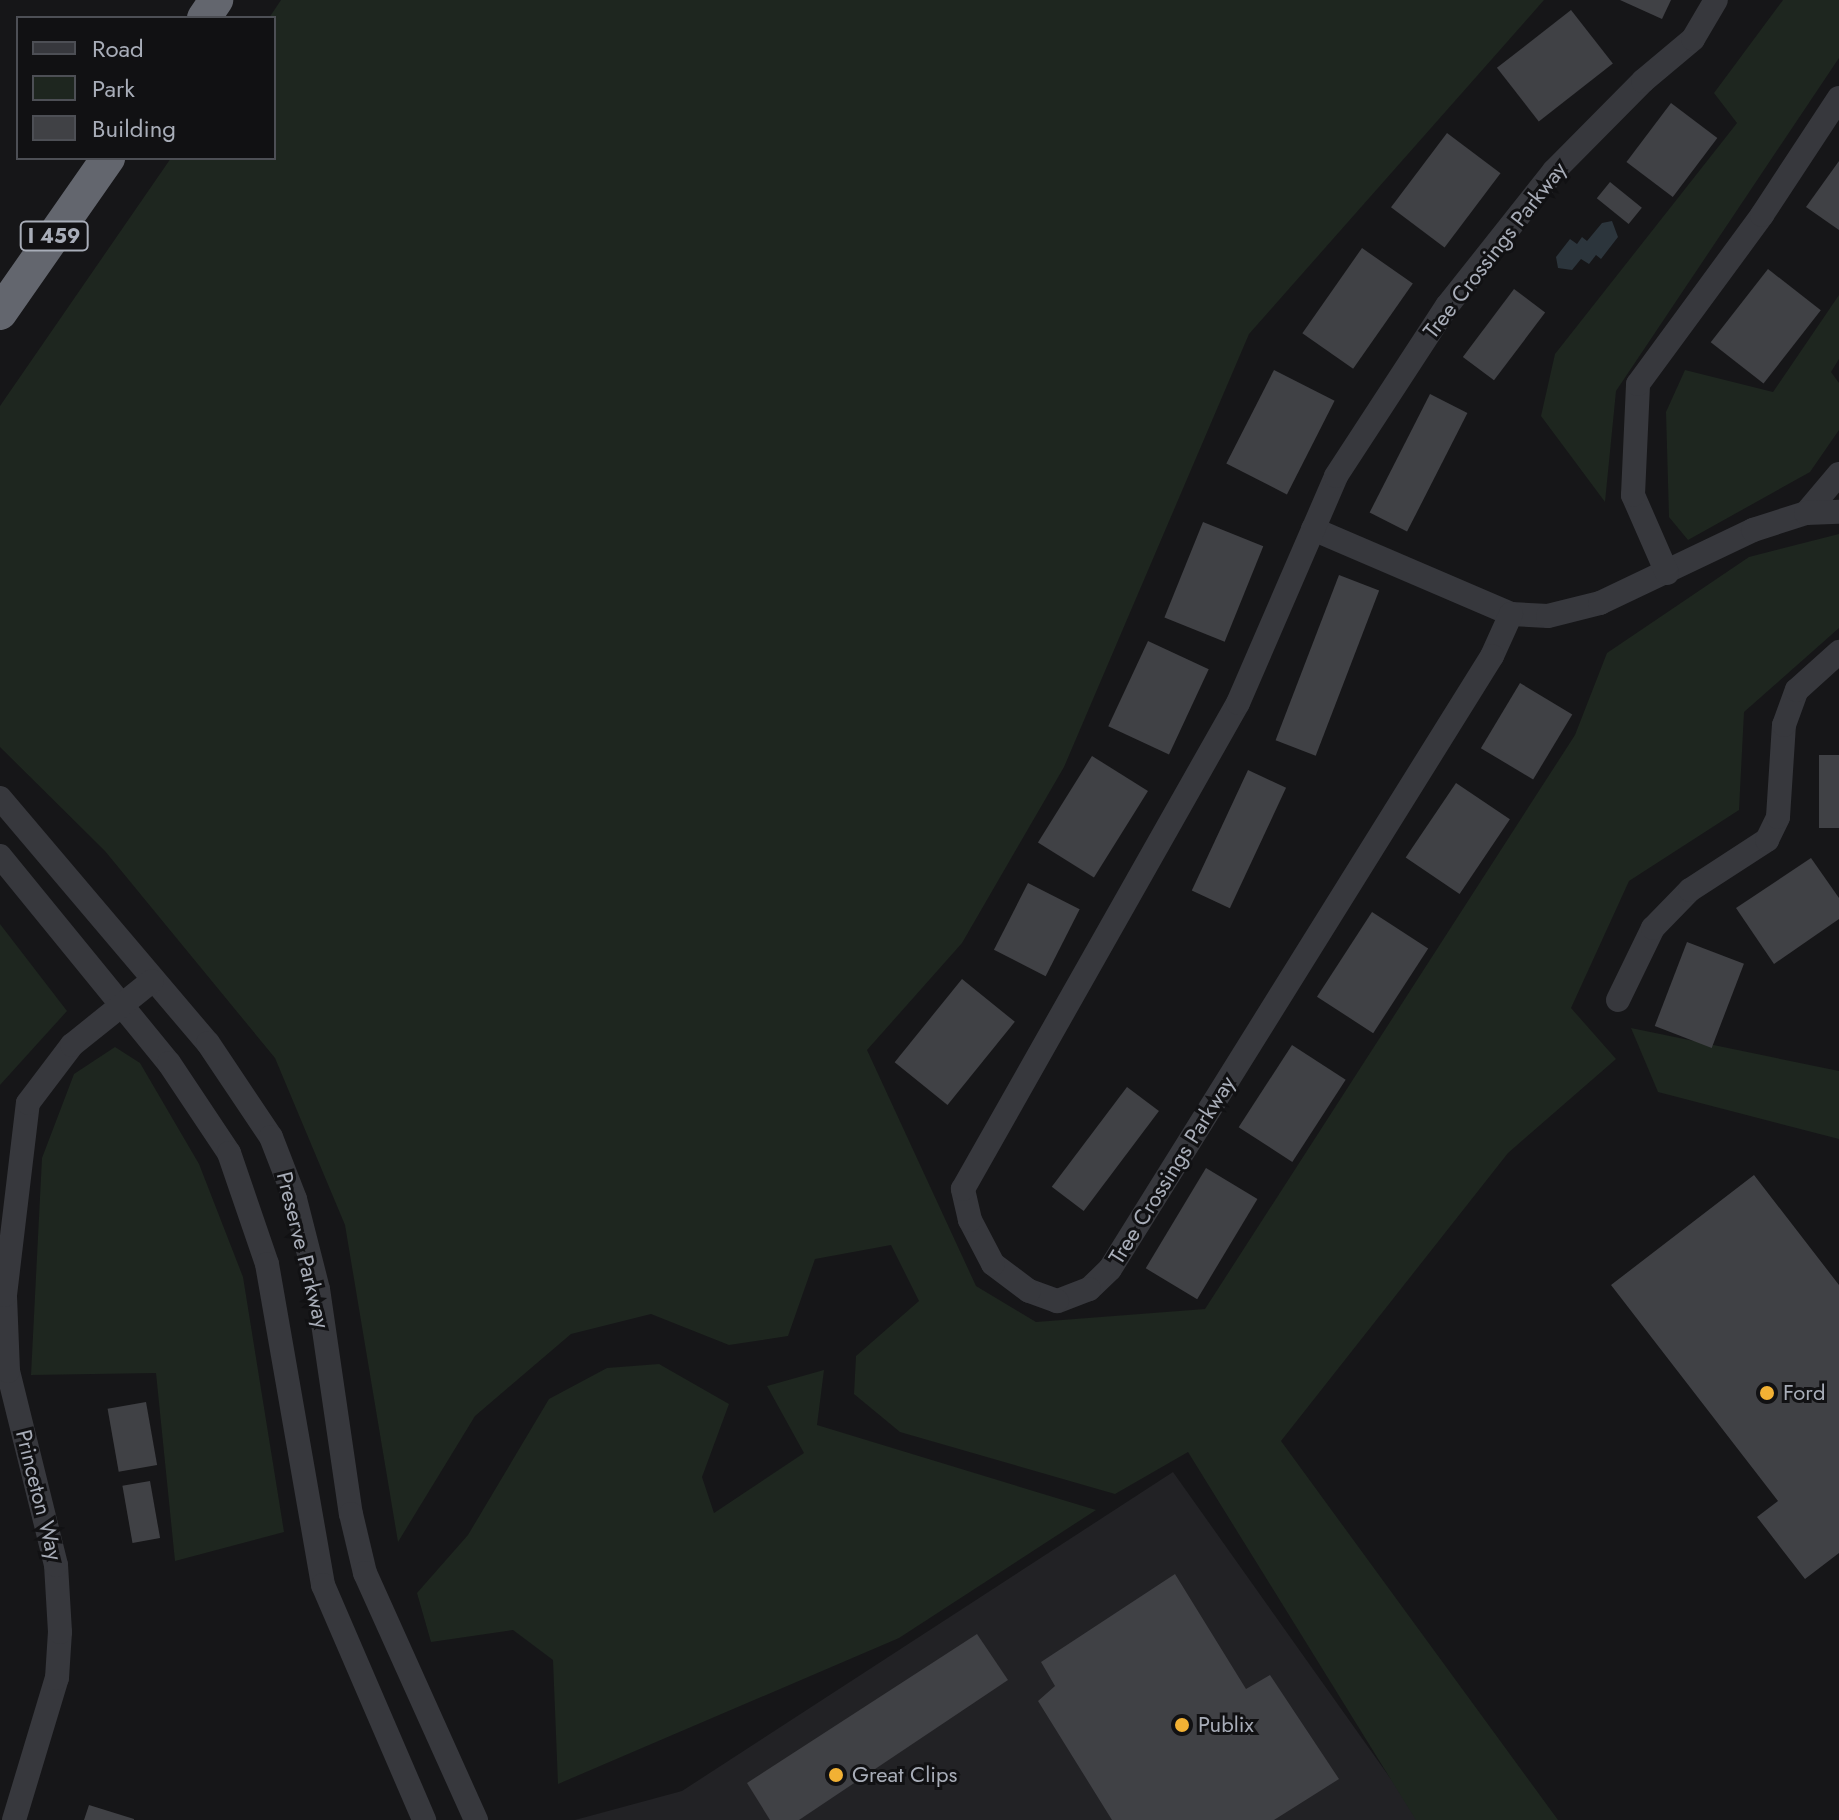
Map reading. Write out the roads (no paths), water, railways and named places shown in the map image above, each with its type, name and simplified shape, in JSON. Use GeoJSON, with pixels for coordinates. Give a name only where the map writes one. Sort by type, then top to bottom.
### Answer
{"type":"FeatureCollection","features":[{"type":"Feature","properties":{"kind":"highway","name":"I 459"},"geometry":{"type":"LineString","coordinates":[[0,313],[107,160]]}},
{"type":"Feature","properties":{"kind":"street","name":"Tree Crossings Parkway"},"geometry":{"type":"LineString","coordinates":[[1511,614],[1492,656],[1110,1269],[1089,1289],[1057,1301],[1029,1291],[993,1264],[970,1220],[963,1189],[1238,703],[1336,476],[1447,306],[1554,171],[1643,81],[1693,39],[1716,0]]}},
{"type":"Feature","properties":{"kind":"street"},"geometry":{"type":"LineString","coordinates":[[1667,573],[1633,495],[1638,384],[1762,215],[1839,98]]}},
{"type":"Feature","properties":{"kind":"street"},"geometry":{"type":"LineString","coordinates":[[1806,513],[1839,474]]}},
{"type":"Feature","properties":{"kind":"street"},"geometry":{"type":"LineString","coordinates":[[1313,529],[1511,614],[1548,616],[1587,606],[1667,573],[1753,530],[1806,513],[1839,512]]}},
{"type":"Feature","properties":{"kind":"street"},"geometry":{"type":"LineString","coordinates":[[1618,1000],[1653,928],[1690,890],[1767,840],[1778,817],[1784,725],[1797,690],[1839,652]]}},
{"type":"Feature","properties":{"kind":"street","name":"Preserve Parkway"},"geometry":{"type":"LineString","coordinates":[[0,798],[235,1078],[271,1137],[295,1199],[318,1289],[351,1514],[365,1573],[476,1820]]}},
{"type":"Feature","properties":{"kind":"street","name":"Preserve Parkway"},"geometry":{"type":"LineString","coordinates":[[0,856],[193,1094],[229,1153],[251,1204],[267,1264],[323,1585],[424,1820]]}},
{"type":"Feature","properties":{"kind":"street","name":"Princeton Way"},"geometry":{"type":"LineString","coordinates":[[14,1820],[57,1678],[61,1596],[8,1371],[5,1295],[12,1210],[28,1103],[72,1045],[152,981]]}},
{"type":"Feature","properties":{"kind":"place","name":"Ford"},"geometry":{"type":"Point","coordinates":[1767,1393]}},
{"type":"Feature","properties":{"kind":"place","name":"Publix"},"geometry":{"type":"Point","coordinates":[1182,1725]}},
{"type":"Feature","properties":{"kind":"place","name":"Great Clips"},"geometry":{"type":"Point","coordinates":[836,1775]}}]}
